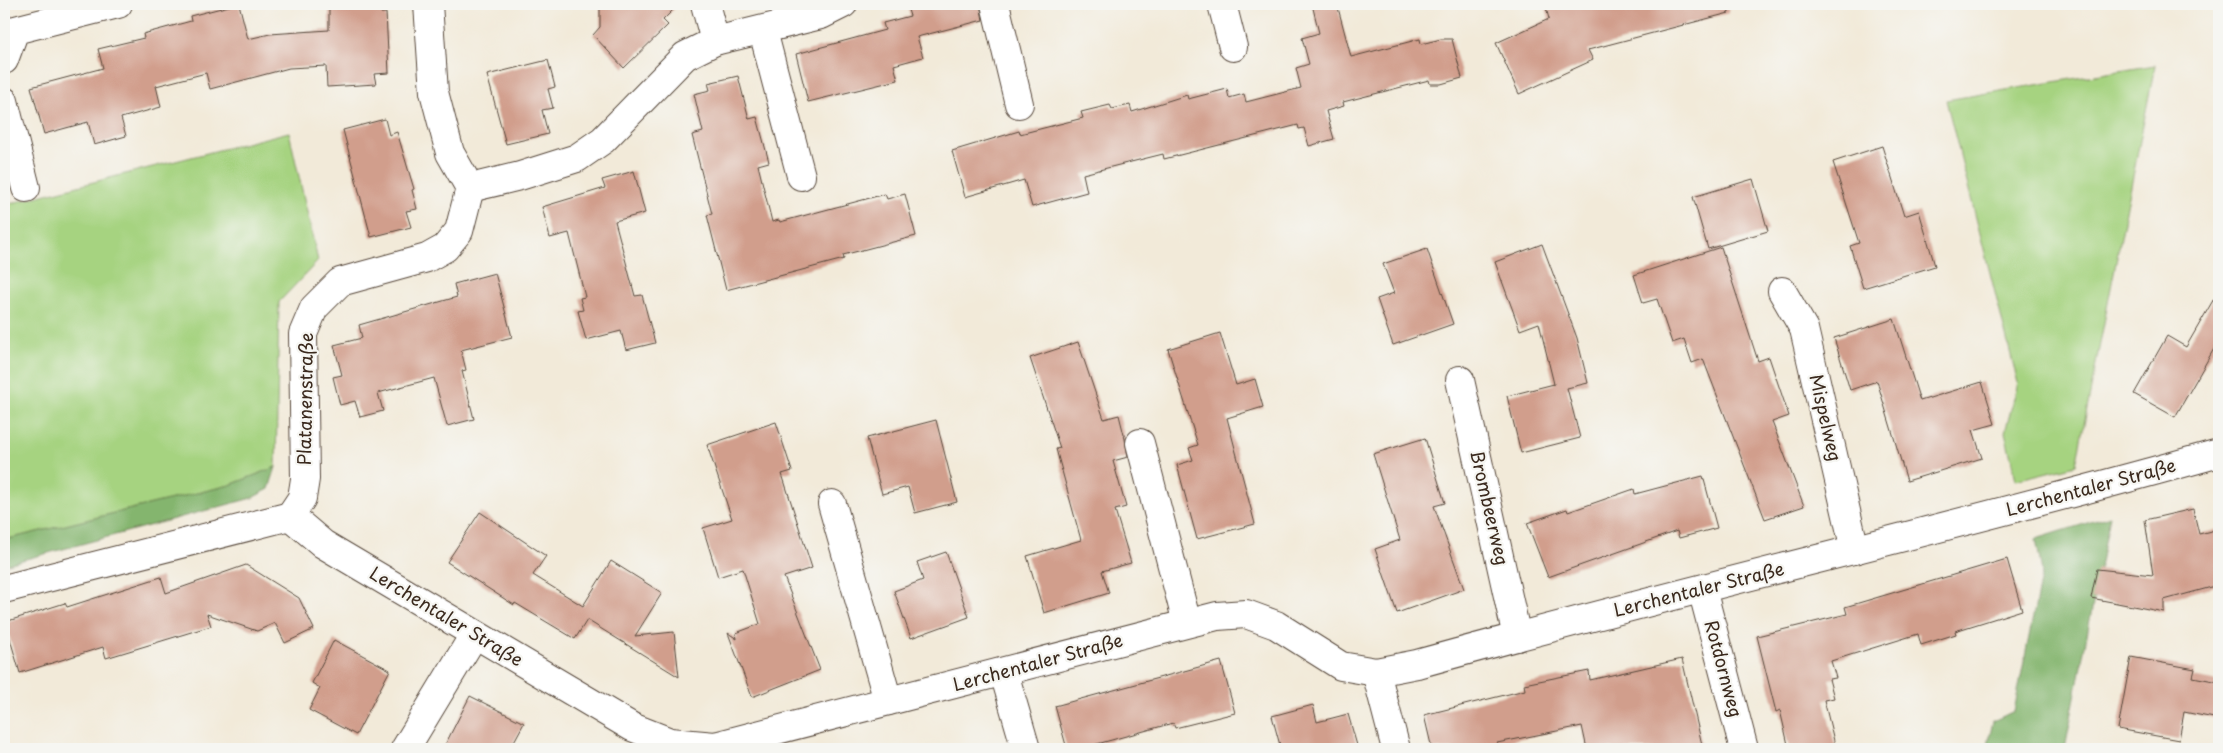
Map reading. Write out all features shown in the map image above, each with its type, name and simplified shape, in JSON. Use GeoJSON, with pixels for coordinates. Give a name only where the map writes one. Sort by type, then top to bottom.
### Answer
{"type":"FeatureCollection","features":[{"type":"Feature","properties":{"kind":"street"},"geometry":{"type":"LineString","coordinates":[[4,60],[14,30],[116,4]]}},
{"type":"Feature","properties":{"kind":"street"},"geometry":{"type":"LineString","coordinates":[[428,4],[434,92],[450,153],[470,188],[520,176],[577,158],[603,140],[686,56],[715,41],[763,31],[821,15],[843,4]]}},
{"type":"Feature","properties":{"kind":"street"},"geometry":{"type":"LineString","coordinates":[[705,4],[715,41]]}},
{"type":"Feature","properties":{"kind":"street"},"geometry":{"type":"LineString","coordinates":[[994,4],[1019,104]]}},
{"type":"Feature","properties":{"kind":"street"},"geometry":{"type":"LineString","coordinates":[[1222,4],[1233,47]]}},
{"type":"Feature","properties":{"kind":"street"},"geometry":{"type":"LineString","coordinates":[[763,31],[801,176]]}},
{"type":"Feature","properties":{"kind":"street"},"geometry":{"type":"LineString","coordinates":[[4,101],[26,188]]}},
{"type":"Feature","properties":{"kind":"street","name":"Platanenstraße"},"geometry":{"type":"LineString","coordinates":[[290,516],[302,498],[305,479],[303,334],[314,308],[340,282],[427,258],[445,248],[460,230],[470,188]]}},
{"type":"Feature","properties":{"kind":"street","name":"Mispelweg"},"geometry":{"type":"LineString","coordinates":[[1782,291],[1804,328],[1855,550]]}},
{"type":"Feature","properties":{"kind":"street","name":"Brombeerweg"},"geometry":{"type":"LineString","coordinates":[[1460,380],[1517,637]]}},
{"type":"Feature","properties":{"kind":"street"},"geometry":{"type":"LineString","coordinates":[[1140,443],[1187,623]]}},
{"type":"Feature","properties":{"kind":"street","name":"Lerchentaler Straße"},"geometry":{"type":"LineString","coordinates":[[290,516],[323,544],[632,727],[670,745],[716,746],[1217,616],[1246,614],[1276,625],[1341,666],[1376,672],[1417,664],[2053,500],[2219,453]]}},
{"type":"Feature","properties":{"kind":"street"},"geometry":{"type":"LineString","coordinates":[[832,504],[888,702]]}},
{"type":"Feature","properties":{"kind":"street"},"geometry":{"type":"LineString","coordinates":[[4,590],[290,516]]}},
{"type":"Feature","properties":{"kind":"street","name":"Rotdornweg"},"geometry":{"type":"LineString","coordinates":[[1702,589],[1744,749]]}},
{"type":"Feature","properties":{"kind":"street"},"geometry":{"type":"LineString","coordinates":[[405,749],[474,635]]}},
{"type":"Feature","properties":{"kind":"street"},"geometry":{"type":"LineString","coordinates":[[1004,672],[1026,749]]}},
{"type":"Feature","properties":{"kind":"street"},"geometry":{"type":"LineString","coordinates":[[1376,672],[1396,749]]}},
{"type":"Feature","properties":{"kind":"green space"},"geometry":{"type":"Polygon","coordinates":[[[2155,65],[2076,465],[2016,480],[2005,432],[2018,383],[1946,100],[2155,65]]]}},
{"type":"Feature","properties":{"kind":"green space"},"geometry":{"type":"Polygon","coordinates":[[[289,132],[318,261],[279,302],[276,467],[230,485],[4,540],[4,205],[289,132]]]}},
{"type":"Feature","properties":{"kind":"green space"},"geometry":{"type":"Polygon","coordinates":[[[276,467],[269,489],[252,498],[4,565],[4,540],[230,485],[276,467]]]}},
{"type":"Feature","properties":{"kind":"green space"},"geometry":{"type":"Polygon","coordinates":[[[2110,516],[2065,749],[1987,749],[1993,721],[2014,711],[2042,572],[2036,539],[2110,516]]]}},
{"type":"Feature","properties":{"kind":"building"},"geometry":{"type":"Polygon","coordinates":[[[239,4],[248,39],[270,34],[329,30],[329,4],[380,4],[381,13],[386,13],[389,73],[374,74],[376,84],[327,87],[326,66],[289,68],[210,89],[206,73],[156,86],[161,107],[121,118],[126,136],[94,145],[88,122],[44,134],[31,87],[103,68],[98,49],[144,38],[143,34],[191,21],[190,16],[239,4]]]}},
{"type":"Feature","properties":{"kind":"building"},"geometry":{"type":"Polygon","coordinates":[[[600,4],[679,4],[663,20],[668,25],[624,68],[593,35],[600,27],[600,4]]]}},
{"type":"Feature","properties":{"kind":"building"},"geometry":{"type":"Polygon","coordinates":[[[906,4],[980,4],[983,20],[917,37],[923,57],[894,65],[898,80],[808,102],[796,54],[885,30],[883,23],[910,16],[906,4]]]}},
{"type":"Feature","properties":{"kind":"building"},"geometry":{"type":"Polygon","coordinates":[[[1312,4],[1337,4],[1351,57],[1420,39],[1421,44],[1441,39],[1452,39],[1462,78],[1441,84],[1430,84],[1429,80],[1343,102],[1344,106],[1326,111],[1334,139],[1309,146],[1304,128],[1299,129],[1298,125],[1164,159],[1163,154],[1083,174],[1087,192],[1032,207],[1024,180],[965,197],[952,151],[1019,131],[1020,134],[1083,118],[1081,112],[1110,105],[1112,109],[1130,105],[1132,112],[1187,95],[1188,99],[1227,89],[1229,98],[1244,94],[1246,102],[1301,88],[1296,68],[1309,64],[1302,38],[1319,33],[1312,4]]]}},
{"type":"Feature","properties":{"kind":"building"},"geometry":{"type":"Polygon","coordinates":[[[1545,4],[1728,4],[1729,13],[1588,50],[1593,60],[1519,94],[1496,43],[1549,19],[1545,4]]]}},
{"type":"Feature","properties":{"kind":"building"},"geometry":{"type":"Polygon","coordinates":[[[548,60],[555,87],[548,89],[553,108],[542,110],[548,134],[506,144],[487,75],[548,60]]]}},
{"type":"Feature","properties":{"kind":"building"},"geometry":{"type":"Polygon","coordinates":[[[738,76],[749,119],[757,117],[769,162],[758,165],[772,222],[779,220],[780,222],[885,194],[887,199],[905,194],[916,236],[843,255],[844,259],[726,290],[707,215],[712,214],[692,135],[703,132],[694,94],[710,90],[708,83],[738,76]]]}},
{"type":"Feature","properties":{"kind":"building"},"geometry":{"type":"Polygon","coordinates":[[[385,119],[389,135],[397,132],[414,189],[412,190],[417,209],[406,211],[411,227],[371,237],[343,130],[385,119]]]}},
{"type":"Feature","properties":{"kind":"building"},"geometry":{"type":"Polygon","coordinates":[[[1882,146],[1904,216],[1919,211],[1935,266],[1863,288],[1850,246],[1859,243],[1833,162],[1882,146]]]}},
{"type":"Feature","properties":{"kind":"building"},"geometry":{"type":"Polygon","coordinates":[[[634,171],[645,213],[615,221],[635,296],[642,295],[655,343],[626,350],[621,331],[586,340],[578,311],[583,310],[580,298],[585,297],[569,233],[550,238],[542,207],[605,188],[602,180],[634,171]]]}},
{"type":"Feature","properties":{"kind":"building"},"geometry":{"type":"Polygon","coordinates":[[[1753,179],[1768,231],[1708,249],[1693,197],[1753,179]]]}},
{"type":"Feature","properties":{"kind":"building"},"geometry":{"type":"Polygon","coordinates":[[[1542,244],[1577,338],[1588,383],[1567,388],[1580,438],[1521,453],[1507,396],[1554,384],[1539,323],[1520,330],[1495,262],[1542,244]]]}},
{"type":"Feature","properties":{"kind":"building"},"geometry":{"type":"Polygon","coordinates":[[[1721,247],[1758,361],[1769,357],[1789,416],[1772,422],[1804,506],[1765,519],[1703,359],[1692,363],[1684,339],[1672,343],[1657,299],[1643,303],[1634,275],[1721,247]]]}},
{"type":"Feature","properties":{"kind":"building"},"geometry":{"type":"Polygon","coordinates":[[[1427,249],[1453,324],[1393,345],[1377,299],[1394,293],[1383,264],[1427,249]]]}},
{"type":"Feature","properties":{"kind":"building"},"geometry":{"type":"Polygon","coordinates":[[[495,273],[512,337],[461,350],[466,370],[462,371],[474,419],[447,426],[434,378],[378,393],[383,411],[360,417],[355,401],[340,405],[333,377],[342,375],[334,345],[362,338],[359,325],[457,297],[454,284],[495,273]]]}},
{"type":"Feature","properties":{"kind":"building"},"geometry":{"type":"Polygon","coordinates":[[[2219,290],[2219,340],[2175,417],[2134,394],[2167,336],[2186,347],[2219,290]]]}},
{"type":"Feature","properties":{"kind":"building"},"geometry":{"type":"Polygon","coordinates":[[[1894,319],[1920,401],[1982,382],[1995,424],[1973,430],[1982,458],[1907,481],[1877,381],[1850,390],[1834,338],[1894,319]]]}},
{"type":"Feature","properties":{"kind":"building"},"geometry":{"type":"Polygon","coordinates":[[[1220,333],[1236,385],[1255,379],[1263,407],[1227,418],[1255,524],[1197,539],[1177,465],[1193,460],[1189,448],[1198,445],[1168,349],[1220,333]]]}},
{"type":"Feature","properties":{"kind":"building"},"geometry":{"type":"Polygon","coordinates":[[[1078,342],[1104,419],[1119,415],[1125,439],[1128,457],[1113,461],[1126,507],[1115,510],[1131,563],[1102,571],[1109,593],[1044,613],[1027,556],[1081,540],[1056,449],[1060,448],[1030,358],[1078,342]]]}},
{"type":"Feature","properties":{"kind":"building"},"geometry":{"type":"Polygon","coordinates":[[[936,420],[957,502],[915,513],[908,487],[882,494],[867,438],[936,420]]]}},
{"type":"Feature","properties":{"kind":"building"},"geometry":{"type":"Polygon","coordinates":[[[776,422],[792,471],[782,474],[812,568],[784,577],[820,670],[752,697],[728,633],[737,639],[736,633],[760,624],[743,569],[718,577],[703,528],[732,519],[707,445],[776,422]]]}},
{"type":"Feature","properties":{"kind":"building"},"geometry":{"type":"Polygon","coordinates":[[[1425,438],[1445,503],[1434,506],[1464,589],[1397,613],[1375,549],[1400,540],[1373,454],[1425,438]]]}},
{"type":"Feature","properties":{"kind":"building"},"geometry":{"type":"Polygon","coordinates":[[[1703,476],[1717,528],[1679,538],[1677,531],[1548,577],[1527,523],[1567,509],[1568,512],[1634,489],[1635,494],[1703,476]]]}},
{"type":"Feature","properties":{"kind":"building"},"geometry":{"type":"Polygon","coordinates":[[[2193,509],[2199,534],[2219,529],[2219,585],[2164,600],[2164,612],[2091,598],[2097,569],[2153,575],[2145,520],[2193,509]]]}},
{"type":"Feature","properties":{"kind":"building"},"geometry":{"type":"Polygon","coordinates":[[[480,512],[546,556],[533,575],[583,606],[611,561],[662,593],[635,636],[674,632],[679,677],[587,620],[575,639],[515,603],[514,605],[447,562],[480,512]]]}},
{"type":"Feature","properties":{"kind":"building"},"geometry":{"type":"Polygon","coordinates":[[[946,552],[969,617],[911,638],[894,591],[923,580],[917,562],[946,552]]]}},
{"type":"Feature","properties":{"kind":"building"},"geometry":{"type":"Polygon","coordinates":[[[2007,559],[2022,610],[1955,631],[1956,634],[1921,645],[1918,634],[1831,661],[1836,678],[1829,679],[1834,698],[1824,700],[1836,749],[1789,749],[1780,710],[1776,712],[1757,636],[1847,614],[1845,607],[2007,559]]]}},
{"type":"Feature","properties":{"kind":"building"},"geometry":{"type":"Polygon","coordinates":[[[246,565],[299,598],[314,629],[285,643],[275,623],[257,631],[207,614],[211,626],[106,658],[103,647],[20,673],[5,622],[65,603],[67,607],[161,577],[166,593],[246,565]]]}},
{"type":"Feature","properties":{"kind":"building"},"geometry":{"type":"Polygon","coordinates":[[[334,640],[390,670],[356,735],[309,710],[320,688],[312,683],[334,640]]]}},
{"type":"Feature","properties":{"kind":"building"},"geometry":{"type":"Polygon","coordinates":[[[2131,657],[2195,669],[2193,677],[2219,682],[2219,719],[2184,712],[2179,740],[2118,729],[2131,657]]]}},
{"type":"Feature","properties":{"kind":"building"},"geometry":{"type":"Polygon","coordinates":[[[1682,659],[1703,749],[1587,749],[1582,726],[1497,743],[1498,749],[1432,749],[1424,715],[1525,690],[1524,684],[1589,671],[1590,680],[1682,659]]]}},
{"type":"Feature","properties":{"kind":"building"},"geometry":{"type":"Polygon","coordinates":[[[1221,661],[1235,713],[1175,728],[1173,723],[1079,749],[1067,749],[1055,706],[1221,661]]]}},
{"type":"Feature","properties":{"kind":"building"},"geometry":{"type":"Polygon","coordinates":[[[470,696],[524,723],[510,749],[443,749],[470,696]]]}},
{"type":"Feature","properties":{"kind":"building"},"geometry":{"type":"Polygon","coordinates":[[[1313,705],[1317,722],[1348,714],[1358,749],[1281,749],[1272,716],[1313,705]]]}}]}
